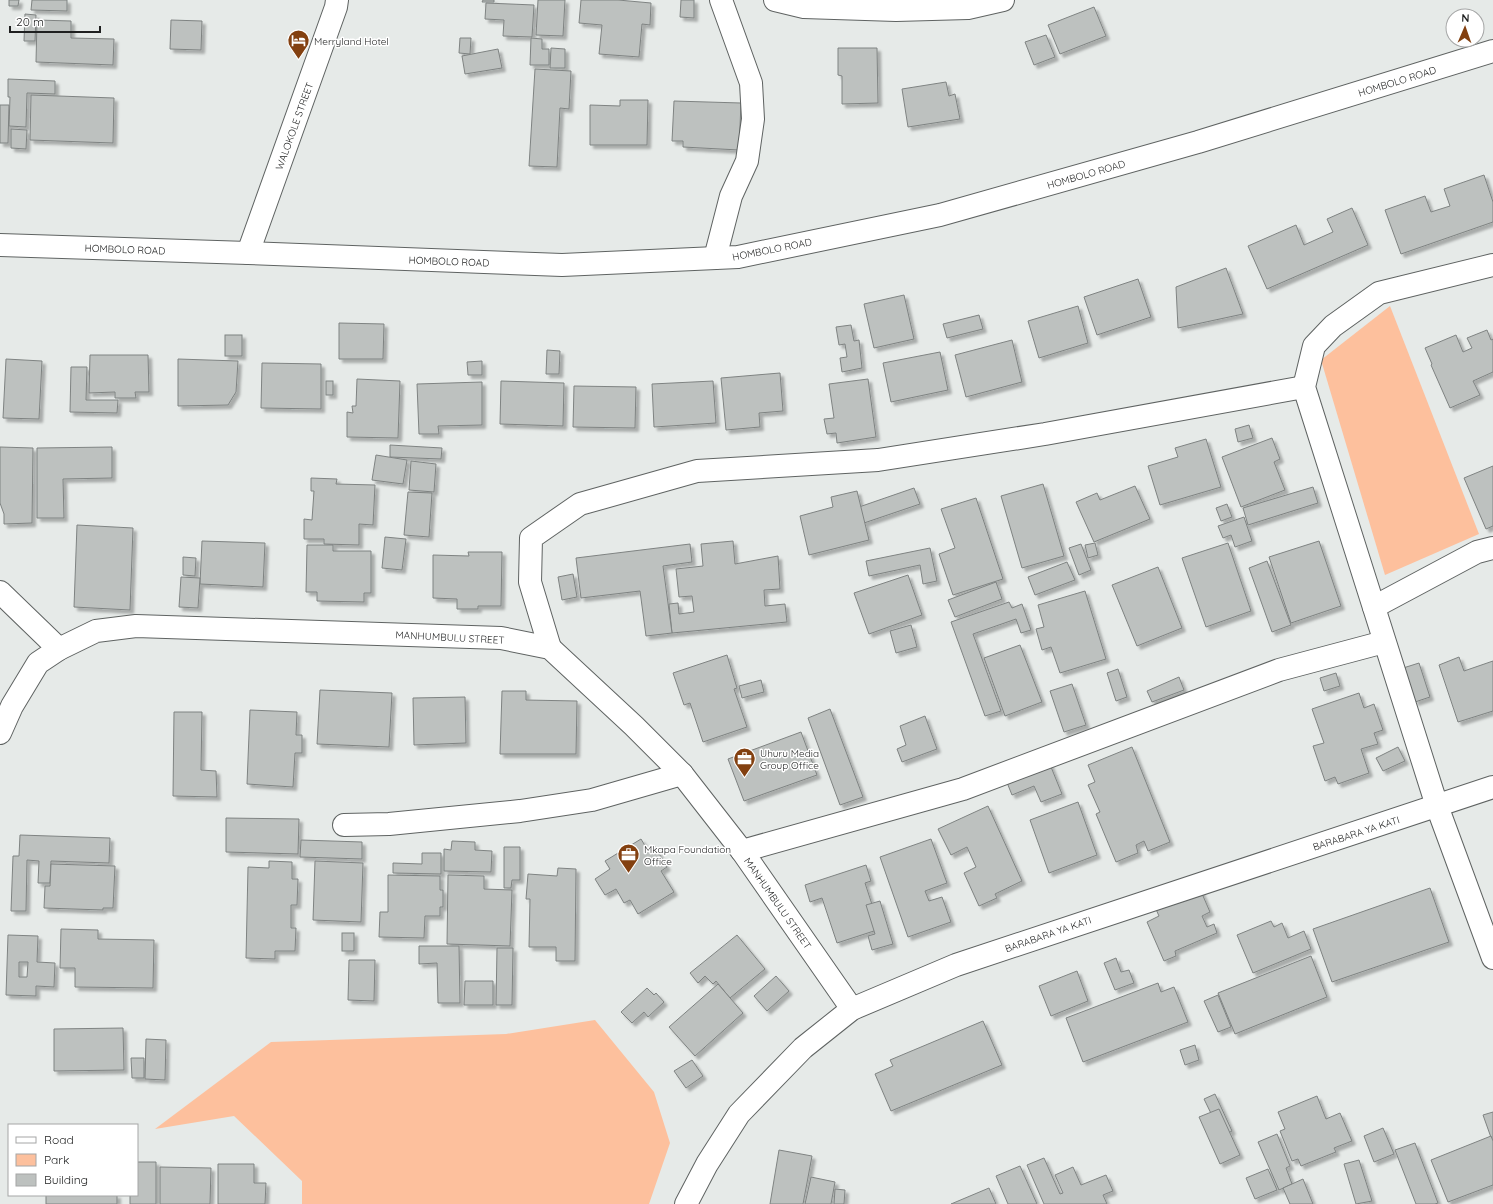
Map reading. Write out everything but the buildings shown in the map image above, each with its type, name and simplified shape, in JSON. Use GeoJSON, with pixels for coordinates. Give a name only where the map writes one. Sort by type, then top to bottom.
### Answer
{"type":"FeatureCollection","features":[{"type":"Feature","properties":{"kind":"street","name":"WALOKOLE STREET"},"geometry":{"type":"LineString","coordinates":[[248,253],[336,7],[337,0]]}},
{"type":"Feature","properties":{"kind":"street"},"geometry":{"type":"LineString","coordinates":[[715,258],[731,196],[747,161],[753,119],[750,83],[721,0]]}},
{"type":"Feature","properties":{"kind":"street"},"geometry":{"type":"LineString","coordinates":[[775,0],[804,7],[896,10],[968,8],[1003,0]]}},
{"type":"Feature","properties":{"kind":"street","name":"HOMBOLO ROAD"},"geometry":{"type":"LineString","coordinates":[[0,245],[248,253],[562,266],[738,257],[940,215],[1198,142],[1493,51]]}},
{"type":"Feature","properties":{"kind":"street"},"geometry":{"type":"LineString","coordinates":[[1493,265],[1378,293],[1333,326],[1314,346],[1304,387],[1437,806],[1493,958]]}},
{"type":"Feature","properties":{"kind":"street"},"geometry":{"type":"LineString","coordinates":[[550,648],[530,582],[531,538],[580,504],[697,471],[878,460],[1045,434],[1304,387]]}},
{"type":"Feature","properties":{"kind":"street"},"geometry":{"type":"LineString","coordinates":[[1374,607],[1477,552],[1493,548]]}},
{"type":"Feature","properties":{"kind":"street"},"geometry":{"type":"LineString","coordinates":[[0,592],[59,649]]}},
{"type":"Feature","properties":{"kind":"street","name":"MANHUMBULU STREET"},"geometry":{"type":"LineString","coordinates":[[0,733],[12,706],[38,663],[59,649],[96,631],[136,626],[500,638],[550,648],[634,726],[682,774],[742,851],[852,1009]]}},
{"type":"Feature","properties":{"kind":"street"},"geometry":{"type":"LineString","coordinates":[[742,851],[963,789],[1279,670],[1384,642]]}},
{"type":"Feature","properties":{"kind":"street"},"geometry":{"type":"LineString","coordinates":[[344,825],[396,823],[549,807],[592,800],[682,774]]}},
{"type":"Feature","properties":{"kind":"street","name":"BARABARA YA KATI"},"geometry":{"type":"LineString","coordinates":[[686,1204],[707,1164],[739,1114],[803,1048],[852,1009],[956,965],[1493,787]]}},
{"type":"Feature","properties":{"kind":"green space"},"geometry":{"type":"Polygon","coordinates":[[[1390,306],[1479,534],[1385,575],[1321,360],[1390,306]]]}},
{"type":"Feature","properties":{"kind":"green space"},"geometry":{"type":"Polygon","coordinates":[[[595,1020],[654,1092],[670,1143],[649,1204],[302,1204],[302,1181],[234,1116],[155,1129],[271,1042],[506,1034],[595,1020]]]}},
{"type":"Feature","properties":{"kind":"place","name":"Merryland Hotel"},"geometry":{"type":"Point","coordinates":[298,60]}},
{"type":"Feature","properties":{"kind":"place","name":"Uhuru Media Group Office"},"geometry":{"type":"Point","coordinates":[745,778]}},
{"type":"Feature","properties":{"kind":"place","name":"Mkapa Foundation Office"},"geometry":{"type":"Point","coordinates":[629,874]}}]}
